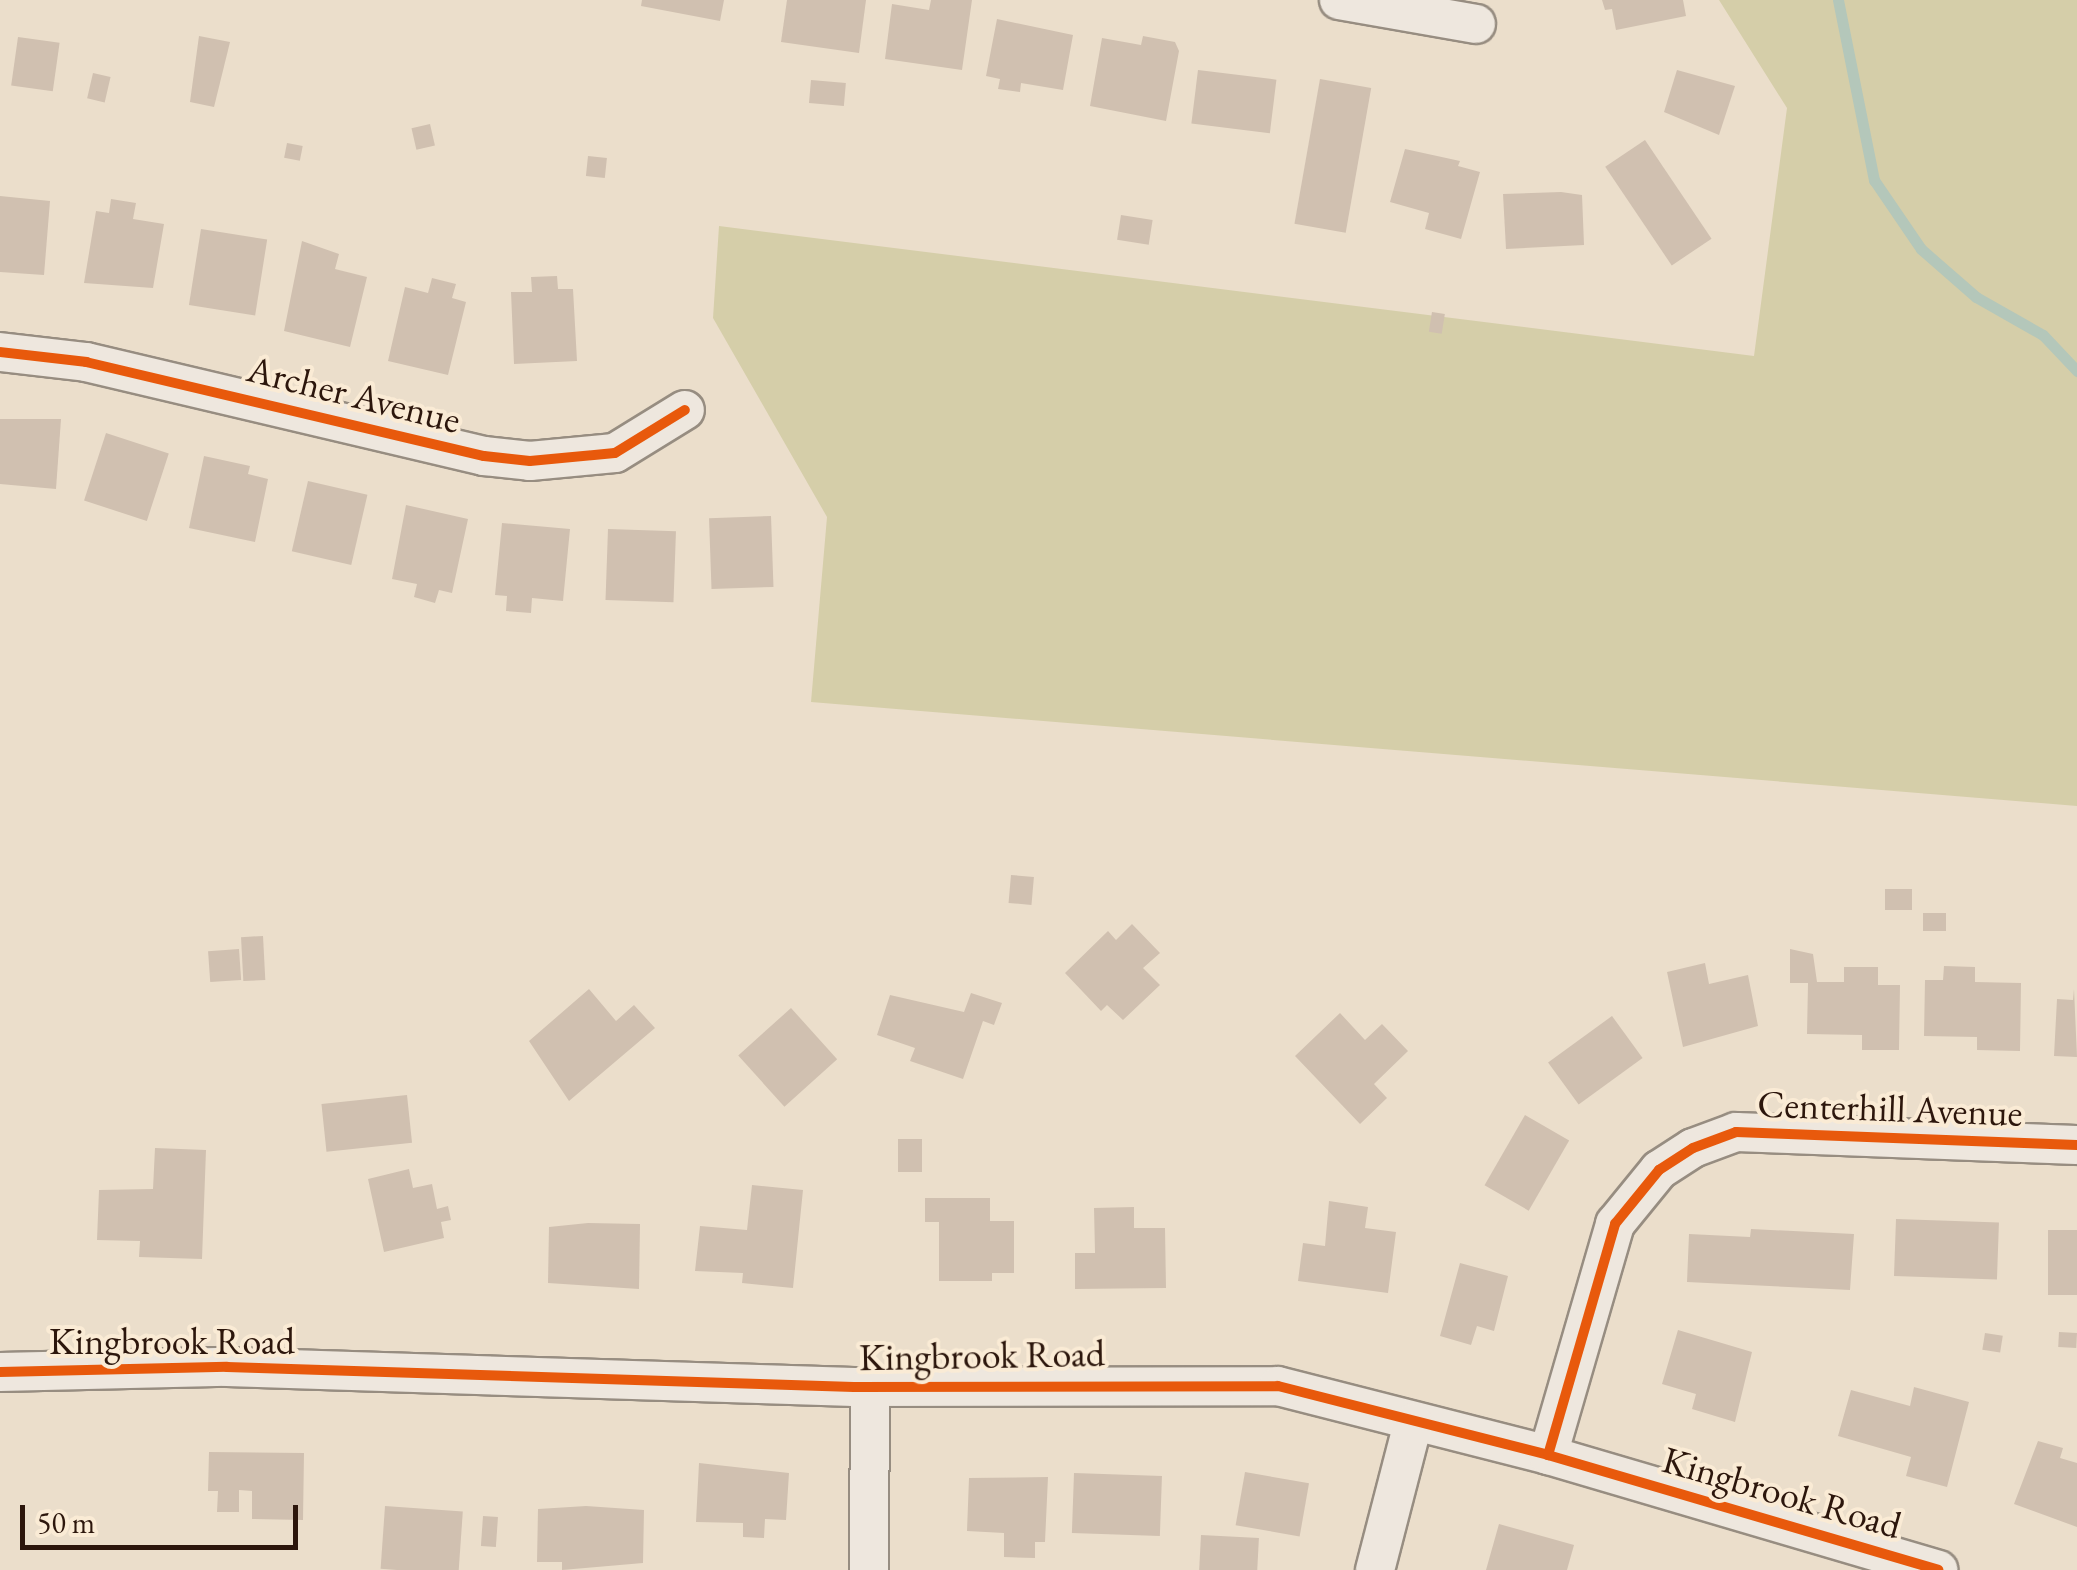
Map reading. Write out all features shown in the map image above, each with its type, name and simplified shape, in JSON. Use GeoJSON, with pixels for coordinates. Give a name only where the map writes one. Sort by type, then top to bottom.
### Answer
{"type":"FeatureCollection","features":[{"type":"Feature","properties":{"kind":"street"},"geometry":{"type":"LineString","coordinates":[[1339,0],[1476,24]]}},
{"type":"Feature","properties":{"kind":"street","name":"Archer Avenue"},"geometry":{"type":"LineString","coordinates":[[0,352],[86,362],[484,456],[530,461],[615,452],[685,410]]}},
{"type":"Feature","properties":{"kind":"street","name":"Centerhill Avenue"},"geometry":{"type":"LineString","coordinates":[[1548,1455],[1616,1224],[1659,1170],[1693,1148],[1736,1132],[2077,1145]]}},
{"type":"Feature","properties":{"kind":"street","name":"Kingbrook Road"},"geometry":{"type":"LineString","coordinates":[[0,1372],[227,1367],[870,1387],[1278,1386],[1548,1455],[1938,1570]]}},
{"type":"Feature","properties":{"kind":"street"},"geometry":{"type":"LineString","coordinates":[[869,1570],[870,1387]]}},
{"type":"Feature","properties":{"kind":"street"},"geometry":{"type":"LineString","coordinates":[[1375,1570],[1412,1423]]}},
{"type":"Feature","properties":{"kind":"shaded area"},"geometry":{"type":"Polygon","coordinates":[[[1719,0],[2077,0],[2077,806],[811,702],[827,517],[713,318],[719,226],[1754,356],[1787,108],[1719,0]]]}},
{"type":"Feature","properties":{"kind":"building"},"geometry":{"type":"Polygon","coordinates":[[[642,0],[724,0],[720,21],[641,6],[642,0]]]}},
{"type":"Feature","properties":{"kind":"building"},"geometry":{"type":"Polygon","coordinates":[[[787,0],[866,0],[859,53],[781,42],[787,0]]]}},
{"type":"Feature","properties":{"kind":"building"},"geometry":{"type":"Polygon","coordinates":[[[931,0],[972,0],[962,70],[885,59],[892,4],[929,10],[931,0]]]}},
{"type":"Feature","properties":{"kind":"building"},"geometry":{"type":"Polygon","coordinates":[[[1602,0],[1683,0],[1686,16],[1616,30],[1612,9],[1605,10],[1602,0]]]}},
{"type":"Feature","properties":{"kind":"building"},"geometry":{"type":"Polygon","coordinates":[[[997,19],[1073,35],[1063,90],[1021,83],[1020,92],[998,89],[1000,79],[986,76],[997,19]]]}},
{"type":"Feature","properties":{"kind":"building"},"geometry":{"type":"Polygon","coordinates":[[[199,36],[230,42],[214,107],[190,102],[199,36]]]}},
{"type":"Feature","properties":{"kind":"building"},"geometry":{"type":"Polygon","coordinates":[[[1143,36],[1175,42],[1179,51],[1166,121],[1090,106],[1102,38],[1141,45],[1143,36]]]}},
{"type":"Feature","properties":{"kind":"building"},"geometry":{"type":"Polygon","coordinates":[[[18,37],[60,43],[53,91],[11,86],[18,37]]]}},
{"type":"Feature","properties":{"kind":"building"},"geometry":{"type":"Polygon","coordinates":[[[1198,70],[1276,80],[1270,133],[1191,124],[1198,70]]]}},
{"type":"Feature","properties":{"kind":"building"},"geometry":{"type":"Polygon","coordinates":[[[1677,70],[1735,86],[1719,135],[1664,112],[1677,70]]]}},
{"type":"Feature","properties":{"kind":"building"},"geometry":{"type":"Polygon","coordinates":[[[93,73],[111,77],[105,102],[87,98],[93,73]]]}},
{"type":"Feature","properties":{"kind":"building"},"geometry":{"type":"Polygon","coordinates":[[[1320,79],[1371,88],[1346,233],[1294,224],[1320,79]]]}},
{"type":"Feature","properties":{"kind":"building"},"geometry":{"type":"Polygon","coordinates":[[[811,80],[846,83],[844,106],[809,103],[811,80]]]}},
{"type":"Feature","properties":{"kind":"building"},"geometry":{"type":"Polygon","coordinates":[[[430,124],[435,145],[416,150],[411,128],[430,124]]]}},
{"type":"Feature","properties":{"kind":"building"},"geometry":{"type":"Polygon","coordinates":[[[1645,140],[1712,239],[1672,265],[1605,167],[1645,140]]]}},
{"type":"Feature","properties":{"kind":"building"},"geometry":{"type":"Polygon","coordinates":[[[287,143],[303,146],[300,161],[284,158],[287,143]]]}},
{"type":"Feature","properties":{"kind":"building"},"geometry":{"type":"Polygon","coordinates":[[[1405,149],[1460,161],[1458,166],[1480,172],[1461,239],[1425,229],[1429,213],[1390,202],[1405,149]]]}},
{"type":"Feature","properties":{"kind":"building"},"geometry":{"type":"Polygon","coordinates":[[[588,156],[607,158],[605,178],[586,176],[588,156]]]}},
{"type":"Feature","properties":{"kind":"building"},"geometry":{"type":"Polygon","coordinates":[[[1503,194],[1582,195],[1584,245],[1506,249],[1503,194]]]}},
{"type":"Feature","properties":{"kind":"building"},"geometry":{"type":"Polygon","coordinates":[[[0,196],[50,201],[44,275],[0,272],[0,196]]]}},
{"type":"Feature","properties":{"kind":"building"},"geometry":{"type":"Polygon","coordinates":[[[111,199],[136,203],[133,219],[164,224],[153,288],[84,283],[96,211],[109,213],[111,199]]]}},
{"type":"Feature","properties":{"kind":"building"},"geometry":{"type":"Polygon","coordinates":[[[1121,215],[1153,220],[1149,245],[1117,240],[1121,215]]]}},
{"type":"Feature","properties":{"kind":"building"},"geometry":{"type":"Polygon","coordinates":[[[201,229],[267,239],[255,316],[189,305],[201,229]]]}},
{"type":"Feature","properties":{"kind":"building"},"geometry":{"type":"Polygon","coordinates":[[[302,241],[339,254],[335,269],[367,277],[350,347],[284,331],[302,241]]]}},
{"type":"Feature","properties":{"kind":"building"},"geometry":{"type":"Polygon","coordinates":[[[557,276],[558,289],[573,289],[577,361],[514,364],[511,292],[532,292],[531,277],[557,276]]]}},
{"type":"Feature","properties":{"kind":"building"},"geometry":{"type":"Polygon","coordinates":[[[432,278],[456,284],[452,298],[466,302],[448,375],[388,361],[405,287],[428,293],[432,278]]]}},
{"type":"Feature","properties":{"kind":"building"},"geometry":{"type":"Polygon","coordinates":[[[1432,312],[1445,314],[1442,334],[1429,332],[1432,312]]]}},
{"type":"Feature","properties":{"kind":"building"},"geometry":{"type":"Polygon","coordinates":[[[0,419],[61,419],[56,489],[0,484],[0,419]]]}},
{"type":"Feature","properties":{"kind":"building"},"geometry":{"type":"Polygon","coordinates":[[[106,433],[169,453],[147,521],[84,501],[106,433]]]}},
{"type":"Feature","properties":{"kind":"building"},"geometry":{"type":"Polygon","coordinates":[[[204,456],[250,466],[248,474],[268,479],[255,542],[189,528],[204,456]]]}},
{"type":"Feature","properties":{"kind":"building"},"geometry":{"type":"Polygon","coordinates":[[[308,481],[367,495],[351,565],[292,551],[308,481]]]}},
{"type":"Feature","properties":{"kind":"building"},"geometry":{"type":"Polygon","coordinates":[[[406,505],[468,519],[452,593],[439,590],[435,603],[414,597],[417,584],[392,579],[406,505]]]}},
{"type":"Feature","properties":{"kind":"building"},"geometry":{"type":"Polygon","coordinates":[[[771,516],[773,587],[712,589],[709,518],[771,516]]]}},
{"type":"Feature","properties":{"kind":"building"},"geometry":{"type":"Polygon","coordinates":[[[502,523],[570,529],[563,601],[532,598],[531,613],[506,611],[507,596],[495,595],[502,523]]]}},
{"type":"Feature","properties":{"kind":"building"},"geometry":{"type":"Polygon","coordinates":[[[608,529],[676,531],[673,602],[606,600],[608,529]]]}},
{"type":"Feature","properties":{"kind":"building"},"geometry":{"type":"Polygon","coordinates":[[[1011,875],[1034,877],[1031,905],[1009,903],[1011,875]]]}},
{"type":"Feature","properties":{"kind":"building"},"geometry":{"type":"Polygon","coordinates":[[[1885,889],[1912,889],[1912,910],[1885,910],[1885,889]]]}},
{"type":"Feature","properties":{"kind":"building"},"geometry":{"type":"Polygon","coordinates":[[[1923,913],[1946,913],[1946,931],[1923,931],[1923,913]]]}},
{"type":"Feature","properties":{"kind":"building"},"geometry":{"type":"Polygon","coordinates":[[[1132,924],[1160,953],[1143,968],[1160,985],[1123,1020],[1107,1005],[1101,1011],[1065,973],[1108,931],[1116,940],[1132,924]]]}},
{"type":"Feature","properties":{"kind":"building"},"geometry":{"type":"Polygon","coordinates":[[[263,936],[265,980],[243,981],[241,937],[263,936]]]}},
{"type":"Feature","properties":{"kind":"building"},"geometry":{"type":"Polygon","coordinates":[[[239,949],[241,980],[210,982],[208,951],[239,949]]]}},
{"type":"Feature","properties":{"kind":"building"},"geometry":{"type":"Polygon","coordinates":[[[1790,949],[1813,954],[1817,982],[1844,982],[1844,967],[1878,967],[1878,985],[1900,985],[1899,1050],[1862,1050],[1862,1035],[1807,1034],[1808,983],[1790,983],[1790,949]]]}},
{"type":"Feature","properties":{"kind":"building"},"geometry":{"type":"Polygon","coordinates":[[[1705,963],[1709,984],[1748,975],[1758,1026],[1683,1047],[1667,972],[1705,963]]]}},
{"type":"Feature","properties":{"kind":"building"},"geometry":{"type":"Polygon","coordinates":[[[1944,966],[1975,967],[1975,982],[2021,983],[2020,1051],[1977,1050],[1977,1037],[1924,1036],[1925,980],[1943,980],[1944,966]]]}},
{"type":"Feature","properties":{"kind":"building"},"geometry":{"type":"Polygon","coordinates":[[[589,989],[616,1021],[634,1005],[655,1028],[569,1101],[529,1041],[589,989]]]}},
{"type":"Feature","properties":{"kind":"building"},"geometry":{"type":"Polygon","coordinates":[[[2074,989],[2077,1057],[2054,1056],[2057,999],[2073,1000],[2074,989]]]}},
{"type":"Feature","properties":{"kind":"building"},"geometry":{"type":"Polygon","coordinates":[[[971,993],[1002,1003],[994,1025],[983,1021],[963,1079],[910,1061],[915,1048],[877,1035],[890,995],[964,1012],[971,993]]]}},
{"type":"Feature","properties":{"kind":"building"},"geometry":{"type":"Polygon","coordinates":[[[791,1008],[837,1059],[784,1107],[738,1056],[791,1008]]]}},
{"type":"Feature","properties":{"kind":"building"},"geometry":{"type":"Polygon","coordinates":[[[1340,1013],[1365,1040],[1382,1024],[1408,1051],[1374,1084],[1387,1098],[1360,1124],[1295,1056],[1340,1013]]]}},
{"type":"Feature","properties":{"kind":"building"},"geometry":{"type":"Polygon","coordinates":[[[1612,1016],[1643,1058],[1579,1105],[1548,1062],[1612,1016]]]}},
{"type":"Feature","properties":{"kind":"building"},"geometry":{"type":"Polygon","coordinates":[[[407,1095],[412,1143],[326,1152],[321,1104],[407,1095]]]}},
{"type":"Feature","properties":{"kind":"building"},"geometry":{"type":"Polygon","coordinates":[[[1525,1115],[1569,1140],[1529,1211],[1484,1185],[1525,1115]]]}},
{"type":"Feature","properties":{"kind":"building"},"geometry":{"type":"Polygon","coordinates":[[[898,1139],[922,1139],[922,1172],[898,1172],[898,1139]]]}},
{"type":"Feature","properties":{"kind":"building"},"geometry":{"type":"Polygon","coordinates":[[[155,1148],[206,1150],[202,1259],[139,1257],[140,1241],[97,1240],[99,1190],[153,1189],[155,1148]]]}},
{"type":"Feature","properties":{"kind":"building"},"geometry":{"type":"Polygon","coordinates":[[[409,1169],[413,1188],[432,1184],[437,1209],[448,1206],[451,1220],[441,1222],[444,1238],[384,1252],[368,1179],[409,1169]]]}},
{"type":"Feature","properties":{"kind":"building"},"geometry":{"type":"Polygon","coordinates":[[[752,1185],[803,1190],[793,1288],[742,1283],[743,1273],[695,1271],[700,1226],[747,1230],[752,1185]]]}},
{"type":"Feature","properties":{"kind":"building"},"geometry":{"type":"Polygon","coordinates":[[[925,1198],[990,1198],[990,1221],[1014,1221],[1014,1273],[992,1273],[992,1281],[939,1281],[939,1222],[925,1222],[925,1198]]]}},
{"type":"Feature","properties":{"kind":"building"},"geometry":{"type":"Polygon","coordinates":[[[1329,1201],[1368,1207],[1365,1228],[1396,1232],[1388,1293],[1298,1281],[1303,1243],[1325,1246],[1329,1201]]]}},
{"type":"Feature","properties":{"kind":"building"},"geometry":{"type":"Polygon","coordinates":[[[1134,1207],[1134,1228],[1165,1228],[1166,1288],[1075,1289],[1075,1253],[1095,1253],[1094,1208],[1134,1207]]]}},
{"type":"Feature","properties":{"kind":"building"},"geometry":{"type":"Polygon","coordinates":[[[1896,1219],[1999,1223],[1997,1280],[1894,1276],[1896,1219]]]}},
{"type":"Feature","properties":{"kind":"building"},"geometry":{"type":"Polygon","coordinates":[[[640,1224],[639,1289],[548,1283],[549,1227],[640,1224]]]}},
{"type":"Feature","properties":{"kind":"building"},"geometry":{"type":"Polygon","coordinates":[[[1751,1229],[1854,1234],[1850,1290],[1687,1282],[1689,1234],[1750,1237],[1751,1229]]]}},
{"type":"Feature","properties":{"kind":"building"},"geometry":{"type":"Polygon","coordinates":[[[2048,1230],[2077,1230],[2077,1295],[2048,1295],[2048,1230]]]}},
{"type":"Feature","properties":{"kind":"building"},"geometry":{"type":"Polygon","coordinates":[[[1460,1263],[1508,1276],[1494,1331],[1477,1326],[1471,1345],[1440,1336],[1460,1263]]]}},
{"type":"Feature","properties":{"kind":"building"},"geometry":{"type":"Polygon","coordinates":[[[1678,1330],[1752,1352],[1735,1422],[1692,1409],[1696,1394],[1662,1384],[1678,1330]]]}},
{"type":"Feature","properties":{"kind":"building"},"geometry":{"type":"Polygon","coordinates":[[[2059,1332],[2077,1333],[2076,1348],[2058,1347],[2059,1332]]]}},
{"type":"Feature","properties":{"kind":"building"},"geometry":{"type":"Polygon","coordinates":[[[1985,1333],[2003,1336],[2000,1353],[1982,1350],[1985,1333]]]}},
{"type":"Feature","properties":{"kind":"building"},"geometry":{"type":"Polygon","coordinates":[[[1914,1387],[1969,1402],[1947,1487],[1906,1476],[1911,1457],[1838,1436],[1851,1390],[1910,1406],[1914,1387]]]}},
{"type":"Feature","properties":{"kind":"building"},"geometry":{"type":"Polygon","coordinates":[[[2038,1441],[2063,1448],[2060,1458],[2077,1463],[2077,1527],[2014,1504],[2038,1441]]]}},
{"type":"Feature","properties":{"kind":"building"},"geometry":{"type":"Polygon","coordinates":[[[209,1452],[304,1453],[303,1520],[252,1519],[252,1491],[239,1490],[239,1512],[217,1512],[218,1491],[208,1491],[209,1452]]]}},
{"type":"Feature","properties":{"kind":"building"},"geometry":{"type":"Polygon","coordinates":[[[699,1463],[789,1473],[786,1520],[765,1519],[764,1538],[743,1537],[743,1523],[696,1522],[699,1463]]]}},
{"type":"Feature","properties":{"kind":"building"},"geometry":{"type":"Polygon","coordinates":[[[1245,1472],[1309,1483],[1300,1536],[1236,1525],[1245,1472]]]}},
{"type":"Feature","properties":{"kind":"building"},"geometry":{"type":"Polygon","coordinates":[[[1074,1473],[1162,1476],[1160,1536],[1072,1533],[1074,1473]]]}},
{"type":"Feature","properties":{"kind":"building"},"geometry":{"type":"Polygon","coordinates":[[[1048,1477],[1045,1542],[1035,1542],[1035,1558],[1004,1557],[1004,1533],[967,1531],[969,1478],[1048,1477]]]}},
{"type":"Feature","properties":{"kind":"building"},"geometry":{"type":"Polygon","coordinates":[[[385,1506],[463,1511],[459,1570],[381,1569],[385,1506]]]}},
{"type":"Feature","properties":{"kind":"building"},"geometry":{"type":"Polygon","coordinates":[[[586,1506],[644,1510],[643,1563],[562,1570],[562,1562],[537,1562],[538,1509],[586,1506]]]}},
{"type":"Feature","properties":{"kind":"building"},"geometry":{"type":"Polygon","coordinates":[[[483,1516],[498,1517],[496,1547],[481,1546],[483,1516]]]}},
{"type":"Feature","properties":{"kind":"building"},"geometry":{"type":"Polygon","coordinates":[[[1499,1524],[1574,1545],[1567,1570],[1486,1570],[1499,1524]]]}},
{"type":"Feature","properties":{"kind":"building"},"geometry":{"type":"Polygon","coordinates":[[[1201,1535],[1259,1538],[1257,1570],[1199,1570],[1201,1535]]]}},
{"type":"Feature","properties":{"kind":"waterway"},"geometry":{"type":"LineString","coordinates":[[1838,0],[1874,180],[1921,249],[1976,297],[2043,335],[2077,371]]}},
{"type":"Feature","properties":{"kind":"cycle path"},"geometry":{"type":"LineString","coordinates":[[0,352],[86,362],[484,456],[530,461],[615,453],[685,410]]}},
{"type":"Feature","properties":{"kind":"cycle path"},"geometry":{"type":"LineString","coordinates":[[1548,1455],[1615,1224],[1659,1170],[1693,1148],[1736,1132],[2077,1145]]}},
{"type":"Feature","properties":{"kind":"cycle path"},"geometry":{"type":"LineString","coordinates":[[0,1372],[227,1367],[854,1387],[1278,1386],[1548,1455],[1938,1570]]}}]}
